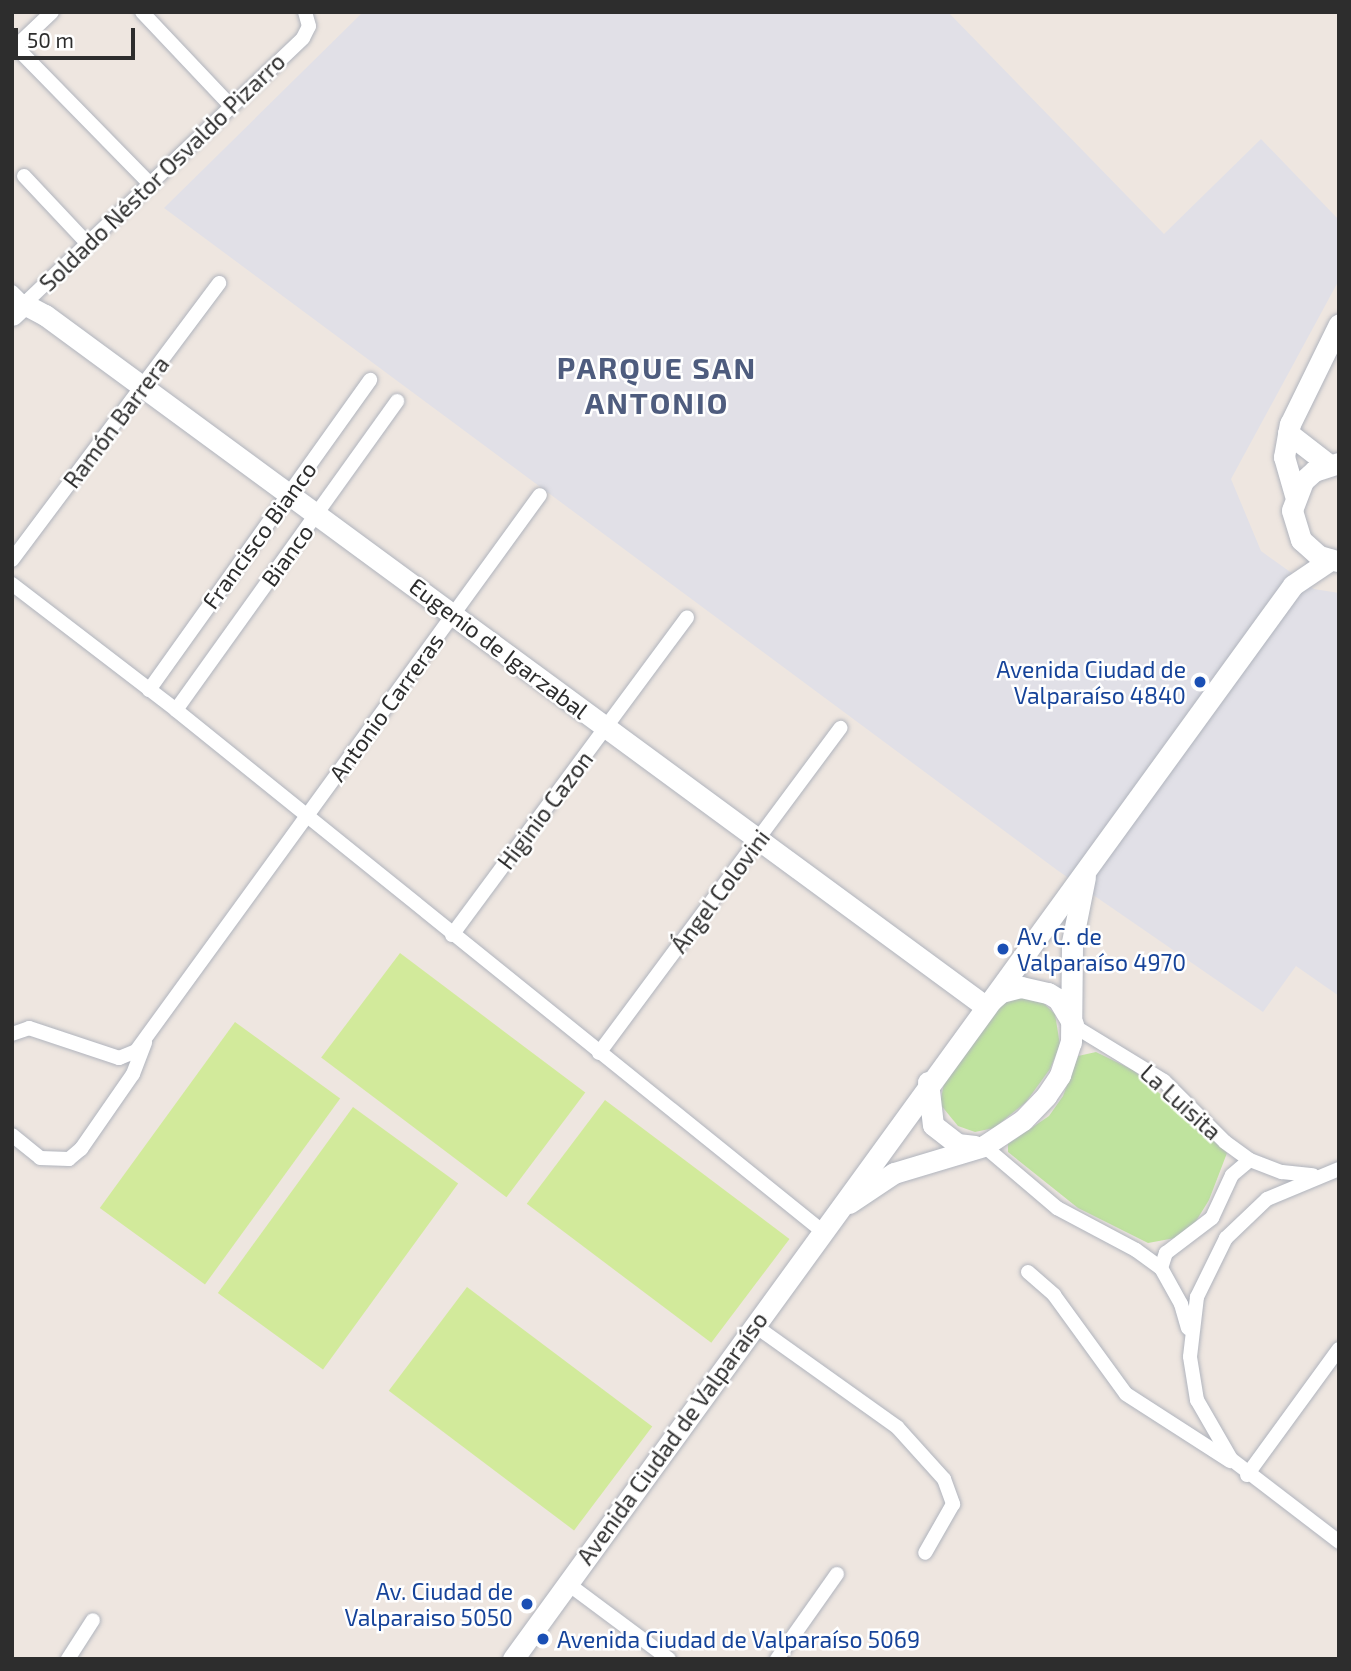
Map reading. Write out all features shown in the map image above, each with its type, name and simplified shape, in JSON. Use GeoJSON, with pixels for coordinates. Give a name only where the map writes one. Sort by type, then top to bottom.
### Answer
{"type":"FeatureCollection","features":[{"type":"Feature","properties":{"kind":"main road","name":"Eugenio de Igarzabal"},"geometry":{"type":"LineString","coordinates":[[16,304],[143,387],[454,613],[985,1006]]}},
{"type":"Feature","properties":{"kind":"main road"},"geometry":{"type":"LineString","coordinates":[[1295,495],[1284,457],[1289,433],[1339,324]]}},
{"type":"Feature","properties":{"kind":"main road"},"geometry":{"type":"LineString","coordinates":[[1289,433],[1334,463]]}},
{"type":"Feature","properties":{"kind":"main road"},"geometry":{"type":"LineString","coordinates":[[1334,463],[1314,471],[1295,495],[1292,510],[1301,540],[1334,561]]}},
{"type":"Feature","properties":{"kind":"main road","name":"Avenida Ciudad de Valparaíso"},"geometry":{"type":"LineString","coordinates":[[1293,585],[1301,540]]}},
{"type":"Feature","properties":{"kind":"main road","name":"Avenida Ciudad de Valparaíso"},"geometry":{"type":"LineString","coordinates":[[513,1659],[928,1082],[1293,585],[1334,561]]}},
{"type":"Feature","properties":{"kind":"main road","name":"Avenida Ciudad de Valparaíso"},"geometry":{"type":"LineString","coordinates":[[826,1224],[894,1173],[984,1146],[1023,1120],[1046,1096],[1060,1075],[1074,1026],[1072,942],[1087,868]]}},
{"type":"Feature","properties":{"kind":"main road"},"geometry":{"type":"LineString","coordinates":[[985,1006],[1000,992],[1021,987],[1037,990],[1058,999],[1074,1026]]}},
{"type":"Feature","properties":{"kind":"main road"},"geometry":{"type":"LineString","coordinates":[[928,1082],[933,1125],[957,1144],[984,1146]]}},
{"type":"Feature","properties":{"kind":"street"},"geometry":{"type":"LineString","coordinates":[[52,12],[13,47],[150,184]]}},
{"type":"Feature","properties":{"kind":"street"},"geometry":{"type":"LineString","coordinates":[[142,12],[231,106]]}},
{"type":"Feature","properties":{"kind":"street","name":"Soldado Néstor Osvaldo Pizarro"},"geometry":{"type":"LineString","coordinates":[[16,304],[87,243],[303,38],[307,19]]}},
{"type":"Feature","properties":{"kind":"street"},"geometry":{"type":"LineString","coordinates":[[24,176],[87,243]]}},
{"type":"Feature","properties":{"kind":"street","name":"Ramón Barrera"},"geometry":{"type":"LineString","coordinates":[[12,560],[219,283]]}},
{"type":"Feature","properties":{"kind":"street","name":"Francisco Bianco"},"geometry":{"type":"LineString","coordinates":[[149,690],[370,380]]}},
{"type":"Feature","properties":{"kind":"street","name":"Bianco"},"geometry":{"type":"LineString","coordinates":[[176,710],[397,401]]}},
{"type":"Feature","properties":{"kind":"street","name":"Antonio Carreras"},"geometry":{"type":"LineString","coordinates":[[146,1037],[540,495]]}},
{"type":"Feature","properties":{"kind":"street"},"geometry":{"type":"LineString","coordinates":[[12,584],[176,710],[599,1053],[826,1224]]}},
{"type":"Feature","properties":{"kind":"street","name":"Higinio Cazon"},"geometry":{"type":"LineString","coordinates":[[452,935],[687,617]]}},
{"type":"Feature","properties":{"kind":"street","name":"Ángel Colovini"},"geometry":{"type":"LineString","coordinates":[[599,1053],[840,728]]}},
{"type":"Feature","properties":{"kind":"street","name":"La Luisita"},"geometry":{"type":"LineString","coordinates":[[1074,1026],[1164,1081],[1225,1142],[1250,1160],[1266,1167],[1318,1175]]}},
{"type":"Feature","properties":{"kind":"street"},"geometry":{"type":"LineString","coordinates":[[12,1034],[29,1028],[118,1058],[127,1058],[146,1037]]}},
{"type":"Feature","properties":{"kind":"street"},"geometry":{"type":"LineString","coordinates":[[12,1135],[40,1158],[69,1159],[81,1149],[133,1074],[146,1037]]}},
{"type":"Feature","properties":{"kind":"street","name":"La Luisita"},"geometry":{"type":"LineString","coordinates":[[984,1146],[1059,1209],[1136,1250],[1161,1268],[1172,1285],[1191,1340],[1197,1400],[1217,1440],[1242,1470]]}},
{"type":"Feature","properties":{"kind":"street"},"geometry":{"type":"LineString","coordinates":[[1161,1268],[1166,1253],[1212,1218],[1232,1175],[1250,1160]]}},
{"type":"Feature","properties":{"kind":"street"},"geometry":{"type":"LineString","coordinates":[[1266,1167],[1274,1184],[1267,1199]]}},
{"type":"Feature","properties":{"kind":"street","name":"La Luisita"},"geometry":{"type":"LineString","coordinates":[[1191,1340],[1204,1278],[1226,1238],[1267,1199],[1318,1175],[1339,1169]]}},
{"type":"Feature","properties":{"kind":"street"},"geometry":{"type":"LineString","coordinates":[[1028,1272],[1055,1295],[1126,1394],[1203,1447],[1242,1470],[1339,1542]]}},
{"type":"Feature","properties":{"kind":"street"},"geometry":{"type":"LineString","coordinates":[[1172,1285],[1187,1288],[1204,1278]]}},
{"type":"Feature","properties":{"kind":"street"},"geometry":{"type":"LineString","coordinates":[[754,1325],[897,1427],[944,1479],[953,1504],[925,1553]]}},
{"type":"Feature","properties":{"kind":"street"},"geometry":{"type":"LineString","coordinates":[[1242,1470],[1339,1349]]}},
{"type":"Feature","properties":{"kind":"street"},"geometry":{"type":"LineString","coordinates":[[777,1659],[837,1574]]}},
{"type":"Feature","properties":{"kind":"street"},"geometry":{"type":"LineString","coordinates":[[567,1583],[669,1659]]}},
{"type":"Feature","properties":{"kind":"street"},"geometry":{"type":"LineString","coordinates":[[68,1659],[93,1620]]}},
{"type":"Feature","properties":{"kind":"shaded area"},"geometry":{"type":"Polygon","coordinates":[[[363,12],[948,12],[1164,234],[1261,139],[1339,220],[1339,280],[1231,479],[1261,551],[1314,589],[1339,593],[1339,996],[1296,966],[1263,1012],[1057,870],[164,208],[363,12]]]}},
{"type":"Feature","properties":{"kind":"green space"},"geometry":{"type":"Polygon","coordinates":[[[400,953],[585,1093],[506,1197],[321,1058],[400,953]]]}},
{"type":"Feature","properties":{"kind":"green space"},"geometry":{"type":"Polygon","coordinates":[[[1018,995],[1037,997],[1055,1014],[1060,1045],[1050,1069],[1026,1102],[994,1128],[975,1132],[958,1126],[940,1104],[944,1083],[999,1007],[1018,995]]]}},
{"type":"Feature","properties":{"kind":"green space"},"geometry":{"type":"Polygon","coordinates":[[[235,1022],[340,1098],[205,1284],[100,1208],[235,1022]]]}},
{"type":"Feature","properties":{"kind":"green space"},"geometry":{"type":"Polygon","coordinates":[[[1096,1052],[1133,1070],[1227,1153],[1209,1200],[1193,1226],[1175,1238],[1148,1243],[1078,1208],[1008,1152],[1008,1144],[1049,1116],[1063,1096],[1078,1056],[1096,1052]]]}},
{"type":"Feature","properties":{"kind":"green space"},"geometry":{"type":"Polygon","coordinates":[[[605,1100],[789,1239],[711,1343],[527,1204],[605,1100]]]}},
{"type":"Feature","properties":{"kind":"green space"},"geometry":{"type":"Polygon","coordinates":[[[353,1107],[458,1183],[323,1369],[218,1293],[353,1107]]]}},
{"type":"Feature","properties":{"kind":"green space"},"geometry":{"type":"Polygon","coordinates":[[[467,1287],[652,1427],[574,1530],[389,1391],[467,1287]]]}},
{"type":"Feature","properties":{"kind":"place","name":"Avenida Ciudad de Valparaíso 4840"},"geometry":{"type":"Point","coordinates":[1200,682]}},
{"type":"Feature","properties":{"kind":"place","name":"Av. C. de Valparaíso 4970"},"geometry":{"type":"Point","coordinates":[1003,949]}},
{"type":"Feature","properties":{"kind":"place","name":"Av. Ciudad de Valparaiso 5050"},"geometry":{"type":"Point","coordinates":[527,1604]}},
{"type":"Feature","properties":{"kind":"place","name":"Avenida Ciudad de Valparaíso 5069"},"geometry":{"type":"Point","coordinates":[543,1639]}},
{"type":"Feature","properties":{"kind":"district","name":"PARQUE SAN ANTONIO"},"geometry":{"type":"Point","coordinates":[657,384]}}]}
